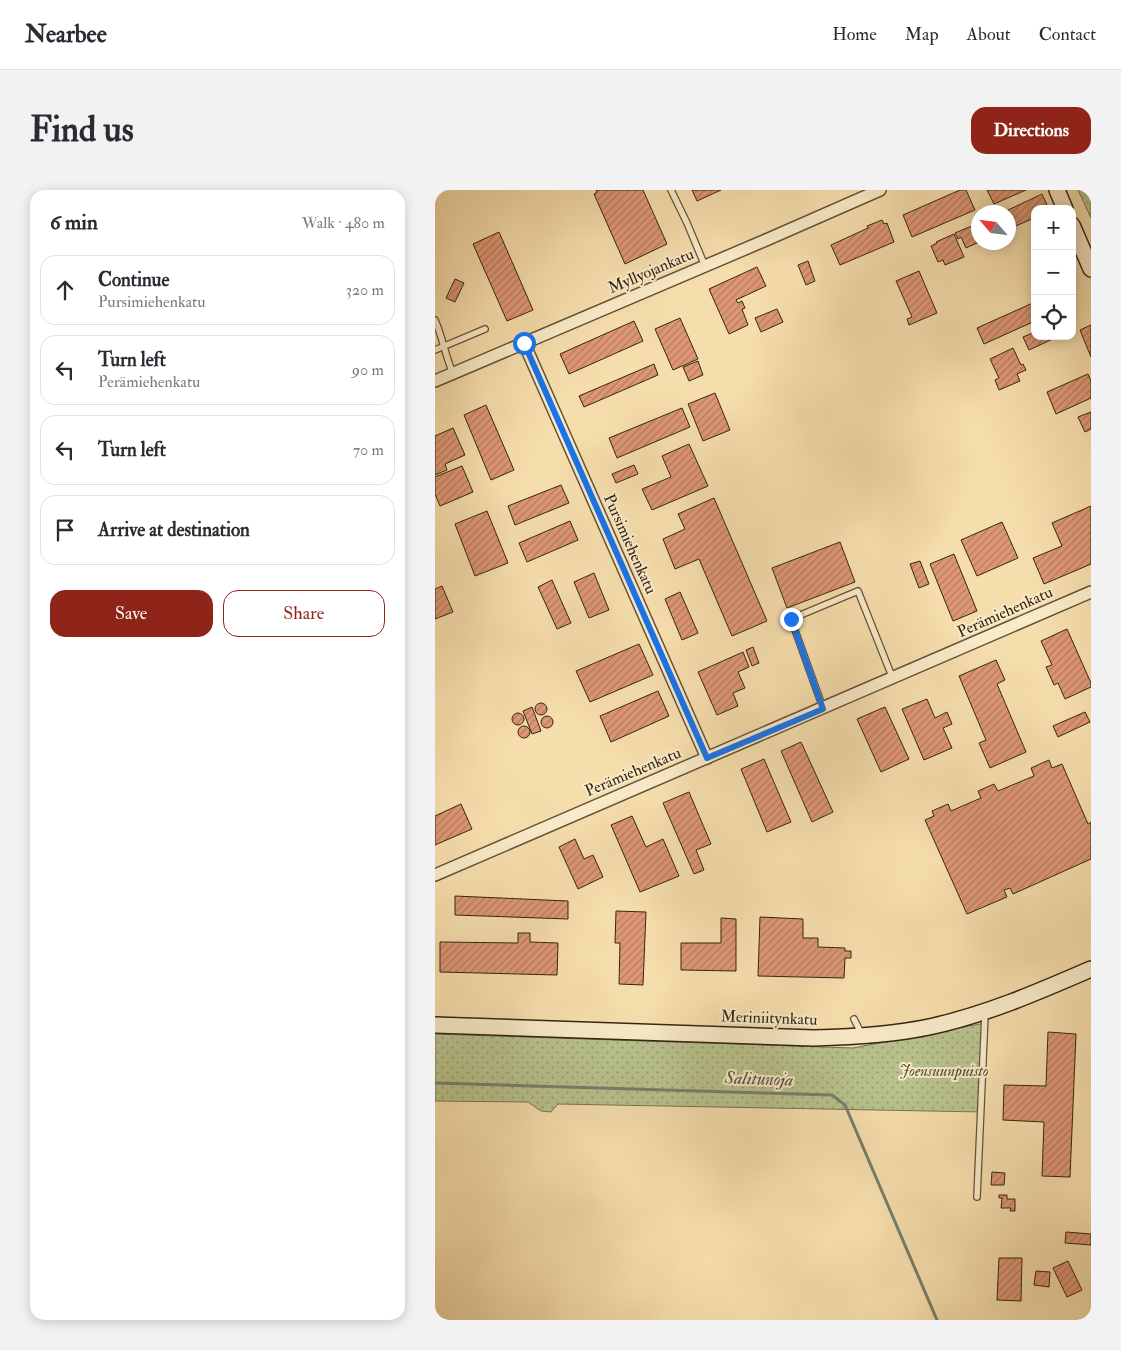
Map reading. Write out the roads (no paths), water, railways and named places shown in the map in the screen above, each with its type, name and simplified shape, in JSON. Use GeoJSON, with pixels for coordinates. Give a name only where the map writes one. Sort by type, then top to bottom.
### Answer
{"type":"FeatureCollection","features":[{"type":"Feature","properties":{"kind":"main road"},"geometry":{"type":"LineString","coordinates":[[1057,190],[1063,205]]}},
{"type":"Feature","properties":{"kind":"main road"},"geometry":{"type":"LineString","coordinates":[[1076,234],[1091,268]]}},
{"type":"Feature","properties":{"kind":"main road","name":"Meriniitynkatu"},"geometry":{"type":"LineString","coordinates":[[435,1025],[814,1038],[863,1037],[928,1027],[985,1012],[1025,998],[1091,969]]}},
{"type":"Feature","properties":{"kind":"street","name":"Myllyojankatu"},"geometry":{"type":"LineString","coordinates":[[435,381],[880,190]]}},
{"type":"Feature","properties":{"kind":"street","name":"Pursimiehenkatu"},"geometry":{"type":"LineString","coordinates":[[524,343],[707,758]]}},
{"type":"Feature","properties":{"kind":"street","name":"Perämiehenkatu"},"geometry":{"type":"LineString","coordinates":[[435,874],[893,679],[1091,592]]}},
{"type":"Feature","properties":{"kind":"lane"},"geometry":{"type":"LineString","coordinates":[[671,190],[705,266]]}},
{"type":"Feature","properties":{"kind":"lane"},"geometry":{"type":"LineString","coordinates":[[435,320],[453,374]]}},
{"type":"Feature","properties":{"kind":"lane"},"geometry":{"type":"LineString","coordinates":[[435,350],[485,329]]}},
{"type":"Feature","properties":{"kind":"lane"},"geometry":{"type":"LineString","coordinates":[[823,709],[791,619],[858,591],[893,679]]}},
{"type":"Feature","properties":{"kind":"lane"},"geometry":{"type":"LineString","coordinates":[[977,1197],[985,1012]]}},
{"type":"Feature","properties":{"kind":"lane"},"geometry":{"type":"LineString","coordinates":[[854,1019],[863,1037]]}},
{"type":"Feature","properties":{"kind":"waterway","name":"Salitunoja"},"geometry":{"type":"LineString","coordinates":[[435,1083],[832,1095],[845,1105],[937,1320]]}},
{"type":"Feature","properties":{"kind":"park label","name":"Joensuunpuisto"},"geometry":{"type":"Point","coordinates":[944,1071]}}]}
